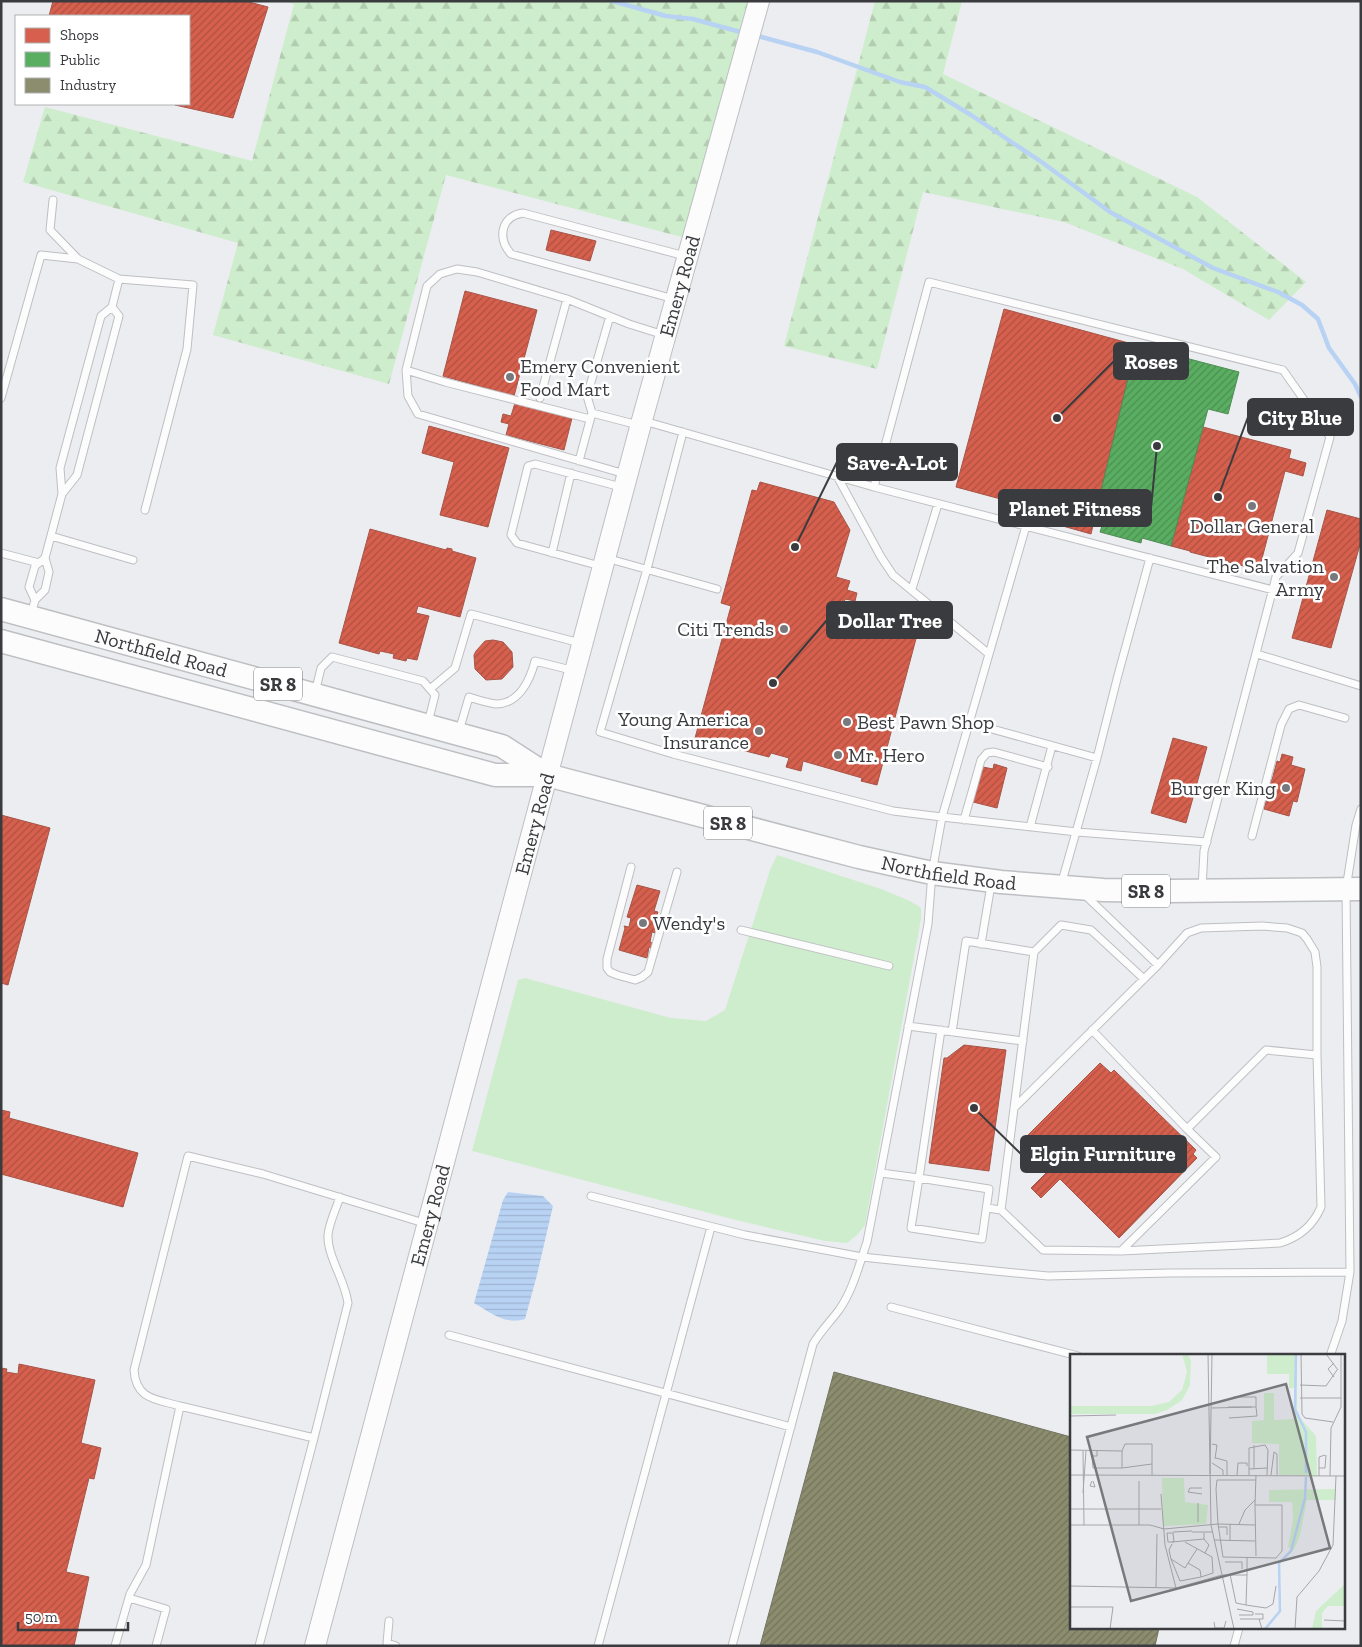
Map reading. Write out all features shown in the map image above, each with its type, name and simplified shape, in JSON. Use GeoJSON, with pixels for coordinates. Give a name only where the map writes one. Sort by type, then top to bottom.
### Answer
{"type":"FeatureCollection","features":[{"type":"Feature","properties":{"kind":"main road","name":"Emery Road"},"geometry":{"type":"LineString","coordinates":[[315,1646],[604,562],[759,1]]}},
{"type":"Feature","properties":{"kind":"main road","name":"Northfield Road"},"geometry":{"type":"LineString","coordinates":[[1,609],[33,608],[310,693],[502,746],[548,774]]}},
{"type":"Feature","properties":{"kind":"main road"},"geometry":{"type":"LineString","coordinates":[[23,647],[33,608]]}},
{"type":"Feature","properties":{"kind":"main road","name":"Northfield Road"},"geometry":{"type":"LineString","coordinates":[[1,641],[495,775],[548,774],[843,853],[932,873],[1070,888],[1140,891],[1354,889]]}},
{"type":"Feature","properties":{"kind":"main road"},"geometry":{"type":"LineString","coordinates":[[298,722],[310,693]]}},
{"type":"Feature","properties":{"kind":"lane"},"geometry":{"type":"LineString","coordinates":[[53,200],[50,230],[78,259]]}},
{"type":"Feature","properties":{"kind":"lane"},"geometry":{"type":"LineString","coordinates":[[676,299],[511,254],[504,246],[503,233],[507,220],[515,214],[524,213],[688,257]]}},
{"type":"Feature","properties":{"kind":"lane"},"geometry":{"type":"LineString","coordinates":[[1,398],[41,255],[78,259],[119,279],[193,285],[187,350],[145,510]]}},
{"type":"Feature","properties":{"kind":"lane"},"geometry":{"type":"LineString","coordinates":[[626,482],[579,461],[418,414],[408,396],[406,370],[427,286],[440,274],[457,269],[477,272],[567,299],[629,324],[666,335]]}},
{"type":"Feature","properties":{"kind":"lane"},"geometry":{"type":"LineString","coordinates":[[33,608],[29,587],[35,566],[42,560],[51,536],[62,494],[60,468],[101,316],[112,307],[119,279]]}},
{"type":"Feature","properties":{"kind":"lane"},"geometry":{"type":"LineString","coordinates":[[874,487],[929,282],[1283,370],[1330,436],[1298,553],[1276,577],[1204,851],[1202,891]]}},
{"type":"Feature","properties":{"kind":"lane"},"geometry":{"type":"LineString","coordinates":[[540,398],[567,299]]}},
{"type":"Feature","properties":{"kind":"lane"},"geometry":{"type":"LineString","coordinates":[[62,494],[77,475],[119,316],[112,307]]}},
{"type":"Feature","properties":{"kind":"lane"},"geometry":{"type":"LineString","coordinates":[[579,461],[591,416],[587,396],[610,316]]}},
{"type":"Feature","properties":{"kind":"lane"},"geometry":{"type":"LineString","coordinates":[[406,370],[445,382],[591,416],[642,423],[683,432],[874,487],[1273,590]]}},
{"type":"Feature","properties":{"kind":"lane"},"geometry":{"type":"LineString","coordinates":[[683,432],[647,569],[600,732],[673,754],[893,811],[1077,832],[1207,842]]}},
{"type":"Feature","properties":{"kind":"lane"},"geometry":{"type":"LineString","coordinates":[[626,482],[571,473],[535,464],[528,466],[513,524],[512,535],[517,543],[552,553],[647,569],[717,589]]}},
{"type":"Feature","properties":{"kind":"lane"},"geometry":{"type":"LineString","coordinates":[[552,553],[571,473]]}},
{"type":"Feature","properties":{"kind":"lane"},"geometry":{"type":"LineString","coordinates":[[837,476],[881,557],[893,574],[989,654]]}},
{"type":"Feature","properties":{"kind":"lane"},"geometry":{"type":"LineString","coordinates":[[912,589],[938,504]]}},
{"type":"Feature","properties":{"kind":"lane"},"geometry":{"type":"LineString","coordinates":[[732,1646],[813,1344],[822,1329],[839,1310],[848,1294],[867,1242],[928,924],[932,873],[942,817],[1026,526]]}},
{"type":"Feature","properties":{"kind":"lane"},"geometry":{"type":"LineString","coordinates":[[51,536],[132,560]]}},
{"type":"Feature","properties":{"kind":"lane"},"geometry":{"type":"LineString","coordinates":[[1,553],[42,560]]}},
{"type":"Feature","properties":{"kind":"lane"},"geometry":{"type":"LineString","coordinates":[[1150,558],[1077,832],[1067,858],[1070,888],[1158,965]]}},
{"type":"Feature","properties":{"kind":"lane"},"geometry":{"type":"LineString","coordinates":[[33,608],[45,590],[49,572],[42,560]]}},
{"type":"Feature","properties":{"kind":"lane"},"geometry":{"type":"LineString","coordinates":[[430,689],[455,668],[471,614],[582,644]]}},
{"type":"Feature","properties":{"kind":"lane"},"geometry":{"type":"LineString","coordinates":[[1257,654],[1361,686]]}},
{"type":"Feature","properties":{"kind":"lane"},"geometry":{"type":"LineString","coordinates":[[310,693],[321,668],[332,657],[423,681],[435,696],[427,725]]}},
{"type":"Feature","properties":{"kind":"lane"},"geometry":{"type":"LineString","coordinates":[[458,734],[469,697],[497,704],[516,697],[530,678],[535,661],[575,671]]}},
{"type":"Feature","properties":{"kind":"lane"},"geometry":{"type":"LineString","coordinates":[[1252,836],[1281,725],[1289,709],[1299,705],[1345,718]]}},
{"type":"Feature","properties":{"kind":"lane"},"geometry":{"type":"LineString","coordinates":[[970,723],[1097,758]]}},
{"type":"Feature","properties":{"kind":"lane"},"geometry":{"type":"LineString","coordinates":[[1030,827],[1048,767],[1052,746]]}},
{"type":"Feature","properties":{"kind":"lane"},"geometry":{"type":"LineString","coordinates":[[964,820],[980,760],[987,753],[994,752],[1048,767]]}},
{"type":"Feature","properties":{"kind":"lane"},"geometry":{"type":"LineString","coordinates":[[1331,1354],[1342,1321],[1350,1272],[1354,889],[1358,825],[1361,809]]}},
{"type":"Feature","properties":{"kind":"lane"},"geometry":{"type":"LineString","coordinates":[[631,867],[607,959],[610,972],[636,980],[648,972],[677,872]]}},
{"type":"Feature","properties":{"kind":"lane"},"geometry":{"type":"LineString","coordinates":[[981,944],[992,881]]}},
{"type":"Feature","properties":{"kind":"lane"},"geometry":{"type":"LineString","coordinates":[[1001,1210],[1034,952],[1061,926],[1091,930],[1144,979]]}},
{"type":"Feature","properties":{"kind":"lane"},"geometry":{"type":"LineString","coordinates":[[986,1208],[1001,1210],[1043,1250],[1121,1251],[1280,1243],[1295,1239],[1316,1219],[1321,1207],[1316,1055],[1316,959],[1311,944],[1302,933],[1287,928],[1262,926],[1201,928],[1187,933],[1158,965],[1014,1108]]}},
{"type":"Feature","properties":{"kind":"lane"},"geometry":{"type":"LineString","coordinates":[[741,930],[889,966]]}},
{"type":"Feature","properties":{"kind":"lane"},"geometry":{"type":"LineString","coordinates":[[952,1032],[966,941],[1034,952]]}},
{"type":"Feature","properties":{"kind":"lane"},"geometry":{"type":"LineString","coordinates":[[908,1026],[1023,1041]]}},
{"type":"Feature","properties":{"kind":"lane"},"geometry":{"type":"LineString","coordinates":[[881,1173],[919,1178],[989,1189],[982,1239],[911,1228],[919,1178],[941,1030]]}},
{"type":"Feature","properties":{"kind":"lane"},"geometry":{"type":"LineString","coordinates":[[1092,1030],[1216,1157],[1121,1251]]}},
{"type":"Feature","properties":{"kind":"lane"},"geometry":{"type":"LineString","coordinates":[[1187,1129],[1266,1050],[1316,1055]]}},
{"type":"Feature","properties":{"kind":"lane"},"geometry":{"type":"LineString","coordinates":[[314,1438],[180,1406],[144,1394],[135,1382],[134,1370],[188,1156],[263,1174],[428,1224]]}},
{"type":"Feature","properties":{"kind":"lane"},"geometry":{"type":"LineString","coordinates":[[591,1196],[745,1235],[862,1257],[1048,1276],[1350,1272]]}},
{"type":"Feature","properties":{"kind":"lane"},"geometry":{"type":"LineString","coordinates":[[259,1646],[348,1302],[346,1288],[331,1254],[328,1233],[340,1197]]}},
{"type":"Feature","properties":{"kind":"lane"},"geometry":{"type":"LineString","coordinates":[[598,1646],[711,1227]]}},
{"type":"Feature","properties":{"kind":"lane"},"geometry":{"type":"LineString","coordinates":[[891,1306],[1071,1354]]}},
{"type":"Feature","properties":{"kind":"lane"},"geometry":{"type":"LineString","coordinates":[[449,1335],[791,1426]]}},
{"type":"Feature","properties":{"kind":"lane"},"geometry":{"type":"LineString","coordinates":[[115,1646],[129,1598],[146,1565],[180,1406]]}},
{"type":"Feature","properties":{"kind":"lane"},"geometry":{"type":"LineString","coordinates":[[129,1598],[166,1609],[156,1646]]}},
{"type":"Feature","properties":{"kind":"lane"},"geometry":{"type":"LineString","coordinates":[[389,1621],[387,1643],[396,1646]]}},
{"type":"Feature","properties":{"kind":"lane"},"geometry":{"type":"LineString","coordinates":[[1234,1646],[1238,1630]]}},
{"type":"Feature","properties":{"kind":"green space"},"geometry":{"type":"Polygon","coordinates":[[[284,1],[759,1],[693,240],[446,175],[389,384],[213,335],[238,243],[23,182],[45,107],[252,161],[294,4],[284,1]]]}},
{"type":"Feature","properties":{"kind":"green space"},"geometry":{"type":"Polygon","coordinates":[[[875,1],[962,1],[943,74],[1197,197],[1306,282],[1269,320],[1183,269],[1064,222],[923,192],[877,369],[784,346],[875,1]]]}},
{"type":"Feature","properties":{"kind":"green space"},"geometry":{"type":"Polygon","coordinates":[[[777,855],[881,889],[910,901],[921,908],[921,919],[865,1225],[857,1235],[847,1243],[825,1241],[736,1220],[472,1151],[518,980],[525,978],[671,1018],[706,1021],[725,1010],[770,870],[777,855]]]}},
{"type":"Feature","properties":{"kind":"water"},"geometry":{"type":"Polygon","coordinates":[[[508,1192],[543,1196],[553,1206],[525,1319],[518,1320],[498,1317],[474,1303],[503,1200],[508,1192]]]}},
{"type":"Feature","properties":{"kind":"building: Shops"},"geometry":{"type":"Polygon","coordinates":[[[53,1],[245,1],[268,7],[233,118],[175,105],[190,105],[190,15],[49,15],[53,1]]]}},
{"type":"Feature","properties":{"kind":"building: Shops"},"geometry":{"type":"Polygon","coordinates":[[[551,230],[596,241],[590,261],[546,250],[551,230]]]}},
{"type":"Feature","properties":{"kind":"building: Shops"},"geometry":{"type":"Polygon","coordinates":[[[465,291],[537,310],[514,396],[443,376],[465,291]]]}},
{"type":"Feature","properties":{"kind":"building: Shops"},"geometry":{"type":"Polygon","coordinates":[[[1004,309],[1136,345],[1091,534],[1031,517],[1034,508],[956,487],[1004,309]]]}},
{"type":"Feature","properties":{"kind":"building: Shops"},"geometry":{"type":"Polygon","coordinates":[[[515,403],[572,418],[564,450],[506,435],[509,424],[501,422],[503,414],[511,416],[515,403]]]}},
{"type":"Feature","properties":{"kind":"building: Shops"},"geometry":{"type":"Polygon","coordinates":[[[429,426],[509,448],[488,527],[440,515],[454,462],[422,453],[429,426]]]}},
{"type":"Feature","properties":{"kind":"building: Shops"},"geometry":{"type":"Polygon","coordinates":[[[1203,427],[1291,450],[1289,458],[1306,463],[1303,476],[1285,471],[1259,570],[1171,546],[1203,427]]]}},
{"type":"Feature","properties":{"kind":"building: Shops"},"geometry":{"type":"Polygon","coordinates":[[[760,482],[834,502],[850,530],[836,577],[850,581],[847,590],[857,593],[855,601],[845,599],[841,613],[917,635],[877,785],[861,781],[862,778],[803,761],[801,771],[786,767],[789,758],[771,753],[769,757],[695,738],[731,606],[721,603],[752,490],[757,491],[760,482]]]}},
{"type":"Feature","properties":{"kind":"building: Shops"},"geometry":{"type":"Polygon","coordinates":[[[1327,510],[1361,519],[1361,541],[1331,648],[1292,638],[1327,510]]]}},
{"type":"Feature","properties":{"kind":"building: Shops"},"geometry":{"type":"Polygon","coordinates":[[[370,529],[446,550],[447,548],[452,549],[452,551],[476,558],[460,617],[418,606],[416,613],[429,616],[417,660],[407,658],[406,661],[393,658],[394,654],[380,651],[379,654],[339,643],[370,529]]]}},
{"type":"Feature","properties":{"kind":"building: Shops"},"geometry":{"type":"Polygon","coordinates":[[[485,641],[503,642],[512,652],[513,667],[502,679],[486,680],[475,669],[474,655],[485,641]]]}},
{"type":"Feature","properties":{"kind":"building: Shops"},"geometry":{"type":"Polygon","coordinates":[[[1173,738],[1207,747],[1186,823],[1151,813],[1173,738]]]}},
{"type":"Feature","properties":{"kind":"building: Shops"},"geometry":{"type":"Polygon","coordinates":[[[1282,754],[1293,757],[1291,765],[1305,769],[1297,802],[1293,801],[1289,816],[1264,809],[1270,786],[1267,785],[1269,780],[1272,780],[1277,761],[1280,762],[1282,754]]]}},
{"type":"Feature","properties":{"kind":"building: Shops"},"geometry":{"type":"Polygon","coordinates":[[[994,764],[1007,768],[997,808],[973,802],[983,767],[993,769],[994,764]]]}},
{"type":"Feature","properties":{"kind":"building: Shops"},"geometry":{"type":"Polygon","coordinates":[[[1,815],[50,828],[8,985],[1,983],[1,815]]]}},
{"type":"Feature","properties":{"kind":"building: Shops"},"geometry":{"type":"Polygon","coordinates":[[[637,885],[660,891],[654,911],[658,912],[654,923],[657,924],[655,933],[652,932],[650,942],[652,943],[651,948],[649,947],[647,958],[619,950],[624,926],[629,927],[631,918],[627,917],[637,885]]]}},
{"type":"Feature","properties":{"kind":"building: Shops"},"geometry":{"type":"Polygon","coordinates":[[[964,1045],[1006,1050],[989,1171],[929,1163],[944,1058],[947,1058],[964,1045]]]}},
{"type":"Feature","properties":{"kind":"building: Shops"},"geometry":{"type":"Polygon","coordinates":[[[1100,1063],[1111,1073],[1114,1070],[1196,1150],[1193,1154],[1197,1158],[1119,1238],[1060,1179],[1041,1198],[1031,1188],[1049,1170],[1021,1142],[1100,1063]]]}},
{"type":"Feature","properties":{"kind":"building: Shops"},"geometry":{"type":"Polygon","coordinates":[[[1,1110],[10,1112],[9,1118],[138,1153],[123,1207],[1,1174],[1,1110]]]}},
{"type":"Feature","properties":{"kind":"building: Shops"},"geometry":{"type":"Polygon","coordinates":[[[19,1364],[95,1380],[81,1443],[101,1448],[94,1479],[89,1478],[66,1572],[89,1577],[74,1646],[1,1646],[1,1368],[7,1369],[6,1372],[18,1374],[19,1364]]]}},
{"type":"Feature","properties":{"kind":"building: Public"},"geometry":{"type":"Polygon","coordinates":[[[1136,345],[1239,372],[1228,414],[1208,409],[1171,546],[1142,538],[1141,543],[1100,532],[1102,526],[1093,524],[1136,345]]]}},
{"type":"Feature","properties":{"kind":"building: Industry"},"geometry":{"type":"Polygon","coordinates":[[[834,1372],[1070,1437],[1070,1630],[1159,1630],[1155,1646],[760,1646],[834,1372]]]}},
{"type":"Feature","properties":{"kind":"waterway"},"geometry":{"type":"LineString","coordinates":[[612,1],[666,16],[693,19],[744,33]]}},
{"type":"Feature","properties":{"kind":"waterway"},"geometry":{"type":"LineString","coordinates":[[754,35],[817,52],[900,82],[925,87],[1043,163],[1110,212],[1213,268],[1278,292],[1302,305],[1318,319],[1329,348],[1355,384],[1361,397]]}},
{"type":"Feature","properties":{"kind":"place","name":"Emery Convenient Food Mart"},"geometry":{"type":"Point","coordinates":[510,377]}},
{"type":"Feature","properties":{"kind":"place","name":"Roses"},"geometry":{"type":"Point","coordinates":[1057,418]}},
{"type":"Feature","properties":{"kind":"place","name":"Planet Fitness"},"geometry":{"type":"Point","coordinates":[1157,446]}},
{"type":"Feature","properties":{"kind":"place","name":"City Blue"},"geometry":{"type":"Point","coordinates":[1218,497]}},
{"type":"Feature","properties":{"kind":"place","name":"Dollar General"},"geometry":{"type":"Point","coordinates":[1252,506]}},
{"type":"Feature","properties":{"kind":"place","name":"Save-A-Lot"},"geometry":{"type":"Point","coordinates":[795,547]}},
{"type":"Feature","properties":{"kind":"place","name":"The Salvation Army"},"geometry":{"type":"Point","coordinates":[1334,577]}},
{"type":"Feature","properties":{"kind":"place","name":"Citi Trends"},"geometry":{"type":"Point","coordinates":[784,629]}},
{"type":"Feature","properties":{"kind":"place","name":"Dollar Tree"},"geometry":{"type":"Point","coordinates":[773,683]}},
{"type":"Feature","properties":{"kind":"place","name":"Best Pawn Shop"},"geometry":{"type":"Point","coordinates":[847,722]}},
{"type":"Feature","properties":{"kind":"place","name":"Young America Insurance"},"geometry":{"type":"Point","coordinates":[759,731]}},
{"type":"Feature","properties":{"kind":"place","name":"Mr. Hero"},"geometry":{"type":"Point","coordinates":[838,755]}},
{"type":"Feature","properties":{"kind":"place","name":"Burger King"},"geometry":{"type":"Point","coordinates":[1286,788]}},
{"type":"Feature","properties":{"kind":"place","name":"Wendy's"},"geometry":{"type":"Point","coordinates":[643,923]}},
{"type":"Feature","properties":{"kind":"place","name":"Elgin Furniture"},"geometry":{"type":"Point","coordinates":[974,1108]}}]}
